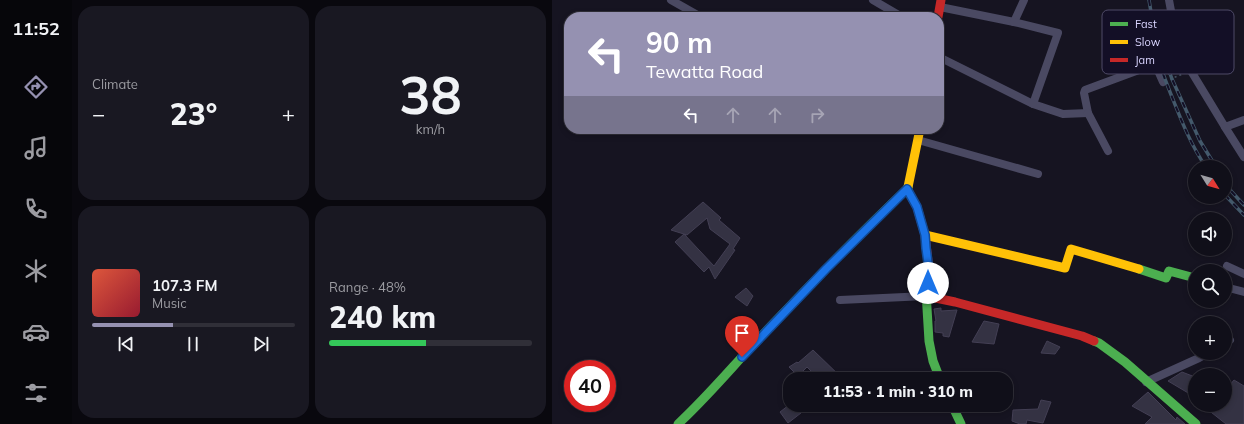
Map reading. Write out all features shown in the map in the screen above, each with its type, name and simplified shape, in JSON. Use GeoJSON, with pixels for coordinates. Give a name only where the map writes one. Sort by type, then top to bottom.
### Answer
{"type":"FeatureCollection","features":[{"type":"Feature","properties":{"kind":"street"},"geometry":{"type":"LineString","coordinates":[[671,0],[692,12]]}},
{"type":"Feature","properties":{"kind":"street"},"geometry":{"type":"LineString","coordinates":[[873,0],[893,12]]}},
{"type":"Feature","properties":{"kind":"street"},"geometry":{"type":"LineString","coordinates":[[1014,22],[1024,0]]}},
{"type":"Feature","properties":{"kind":"street"},"geometry":{"type":"LineString","coordinates":[[1169,0],[1171,10]]}},
{"type":"Feature","properties":{"kind":"street"},"geometry":{"type":"LineString","coordinates":[[941,3],[1058,33],[1033,104]]}},
{"type":"Feature","properties":{"kind":"street"},"geometry":{"type":"LineString","coordinates":[[944,60],[1033,104],[1063,114],[1088,113]]}},
{"type":"Feature","properties":{"kind":"street"},"geometry":{"type":"LineString","coordinates":[[1108,152],[1088,113],[1084,93],[1085,90],[1127,74]]}},
{"type":"Feature","properties":{"kind":"street"},"geometry":{"type":"LineString","coordinates":[[1159,74],[1163,82]]}},
{"type":"Feature","properties":{"kind":"street"},"geometry":{"type":"LineString","coordinates":[[1193,74],[1224,127],[1244,157]]}},
{"type":"Feature","properties":{"kind":"street"},"geometry":{"type":"LineString","coordinates":[[1224,127],[1244,120]]}},
{"type":"Feature","properties":{"kind":"street"},"geometry":{"type":"LineString","coordinates":[[678,424],[696,407],[826,269],[907,189],[919,134]]}},
{"type":"Feature","properties":{"kind":"street"},"geometry":{"type":"LineString","coordinates":[[918,140],[1038,174]]}},
{"type":"Feature","properties":{"kind":"street"},"geometry":{"type":"LineString","coordinates":[[907,189],[919,212],[925,235],[929,270],[926,296],[929,341],[933,361],[937,372]]}},
{"type":"Feature","properties":{"kind":"street"},"geometry":{"type":"LineString","coordinates":[[925,235],[1065,268],[1071,250],[1116,262],[1166,278],[1169,270],[1188,276]]}},
{"type":"Feature","properties":{"kind":"street"},"geometry":{"type":"LineString","coordinates":[[1232,268],[1244,274]]}},
{"type":"Feature","properties":{"kind":"street"},"geometry":{"type":"LineString","coordinates":[[1232,289],[1244,292]]}},
{"type":"Feature","properties":{"kind":"street"},"geometry":{"type":"LineString","coordinates":[[840,300],[926,296],[955,302],[1082,336],[1099,343],[1125,362],[1146,382],[1196,424]]}},
{"type":"Feature","properties":{"kind":"street"},"geometry":{"type":"LineString","coordinates":[[1146,382],[1195,360]]}},
{"type":"Feature","properties":{"kind":"street"},"geometry":{"type":"LineString","coordinates":[[955,412],[961,424]]}},
{"type":"Feature","properties":{"kind":"path"},"geometry":{"type":"LineString","coordinates":[[1163,82],[1183,74]]}},
{"type":"Feature","properties":{"kind":"building"},"geometry":{"type":"Polygon","coordinates":[[[703,202],[721,218],[719,220],[740,238],[733,249],[735,250],[715,279],[709,267],[704,272],[675,242],[684,234],[671,230],[703,202]],[[707,218],[687,235],[684,234],[714,266],[730,244],[710,229],[707,218]]]}},
{"type":"Feature","properties":{"kind":"building"},"geometry":{"type":"Polygon","coordinates":[[[746,288],[753,296],[747,306],[735,297],[746,288]]]}},
{"type":"Feature","properties":{"kind":"building"},"geometry":{"type":"Polygon","coordinates":[[[941,308],[941,311],[957,310],[949,337],[943,336],[943,333],[935,332],[936,321],[934,309],[941,308]]]}},
{"type":"Feature","properties":{"kind":"building"},"geometry":{"type":"Polygon","coordinates":[[[984,321],[999,324],[994,344],[972,342],[984,321]]]}},
{"type":"Feature","properties":{"kind":"building"},"geometry":{"type":"Polygon","coordinates":[[[1047,341],[1060,347],[1055,354],[1041,353],[1047,341]]]}},
{"type":"Feature","properties":{"kind":"building"},"geometry":{"type":"Polygon","coordinates":[[[813,350],[836,372],[812,372],[807,367],[802,372],[794,372],[789,367],[797,362],[798,363],[813,350]]]}},
{"type":"Feature","properties":{"kind":"building"},"geometry":{"type":"Polygon","coordinates":[[[1182,372],[1188,374],[1188,393],[1168,381],[1182,372]]]}},
{"type":"Feature","properties":{"kind":"building"},"geometry":{"type":"Polygon","coordinates":[[[1234,380],[1244,386],[1244,424],[1226,424],[1211,412],[1232,412],[1232,382],[1234,380]]]}},
{"type":"Feature","properties":{"kind":"building"},"geometry":{"type":"Polygon","coordinates":[[[1148,392],[1176,420],[1177,417],[1185,424],[1145,424],[1152,417],[1132,406],[1148,392]]]}},
{"type":"Feature","properties":{"kind":"building"},"geometry":{"type":"Polygon","coordinates":[[[1041,400],[1051,402],[1043,423],[1027,420],[1026,424],[1020,424],[1012,421],[1013,410],[1038,409],[1041,400]]]}},
{"type":"Feature","properties":{"kind":"building"},"geometry":{"type":"Polygon","coordinates":[[[783,410],[783,412],[801,413],[788,423],[780,412],[783,410]]]}},
{"type":"Feature","properties":{"kind":"railway"},"geometry":{"type":"LineString","coordinates":[[1149,0],[1151,10]]}},
{"type":"Feature","properties":{"kind":"railway"},"geometry":{"type":"LineString","coordinates":[[1163,74],[1190,140],[1202,160]]}},
{"type":"Feature","properties":{"kind":"railway"},"geometry":{"type":"LineString","coordinates":[[1170,74],[1200,141],[1212,160]]}},
{"type":"Feature","properties":{"kind":"railway"},"geometry":{"type":"LineString","coordinates":[[1232,192],[1244,205]]}},
{"type":"Feature","properties":{"kind":"railway"},"geometry":{"type":"LineString","coordinates":[[1232,202],[1244,215]]}},
{"type":"Feature","properties":{"kind":"traffic: fast"},"geometry":{"type":"LineString","coordinates":[[678,424],[809,287],[908,187]]}},
{"type":"Feature","properties":{"kind":"traffic: fast"},"geometry":{"type":"LineString","coordinates":[[1139,269],[1166,278],[1169,271],[1188,276]]}},
{"type":"Feature","properties":{"kind":"traffic: fast"},"geometry":{"type":"LineString","coordinates":[[926,292],[929,341],[933,361],[937,372]]}},
{"type":"Feature","properties":{"kind":"traffic: fast"},"geometry":{"type":"LineString","coordinates":[[1094,341],[1125,362],[1196,424]]}},
{"type":"Feature","properties":{"kind":"traffic: fast"},"geometry":{"type":"LineString","coordinates":[[955,412],[961,424]]}},
{"type":"Feature","properties":{"kind":"traffic: slow"},"geometry":{"type":"LineString","coordinates":[[908,187],[919,134]]}},
{"type":"Feature","properties":{"kind":"traffic: slow"},"geometry":{"type":"LineString","coordinates":[[925,235],[1065,268],[1071,249],[1139,269]]}},
{"type":"Feature","properties":{"kind":"traffic: jam"},"geometry":{"type":"LineString","coordinates":[[939,12],[941,0]]}},
{"type":"Feature","properties":{"kind":"traffic: jam"},"geometry":{"type":"LineString","coordinates":[[907,189],[917,207],[925,235],[929,270],[926,292]]}},
{"type":"Feature","properties":{"kind":"traffic: jam"},"geometry":{"type":"LineString","coordinates":[[926,296],[955,302],[1082,336],[1094,341]]}},
{"type":"Feature","properties":{"kind":"route"},"geometry":{"type":"LineString","coordinates":[[742,357],[864,230],[907,189],[917,207],[925,235],[929,270],[928,283]]}}]}
